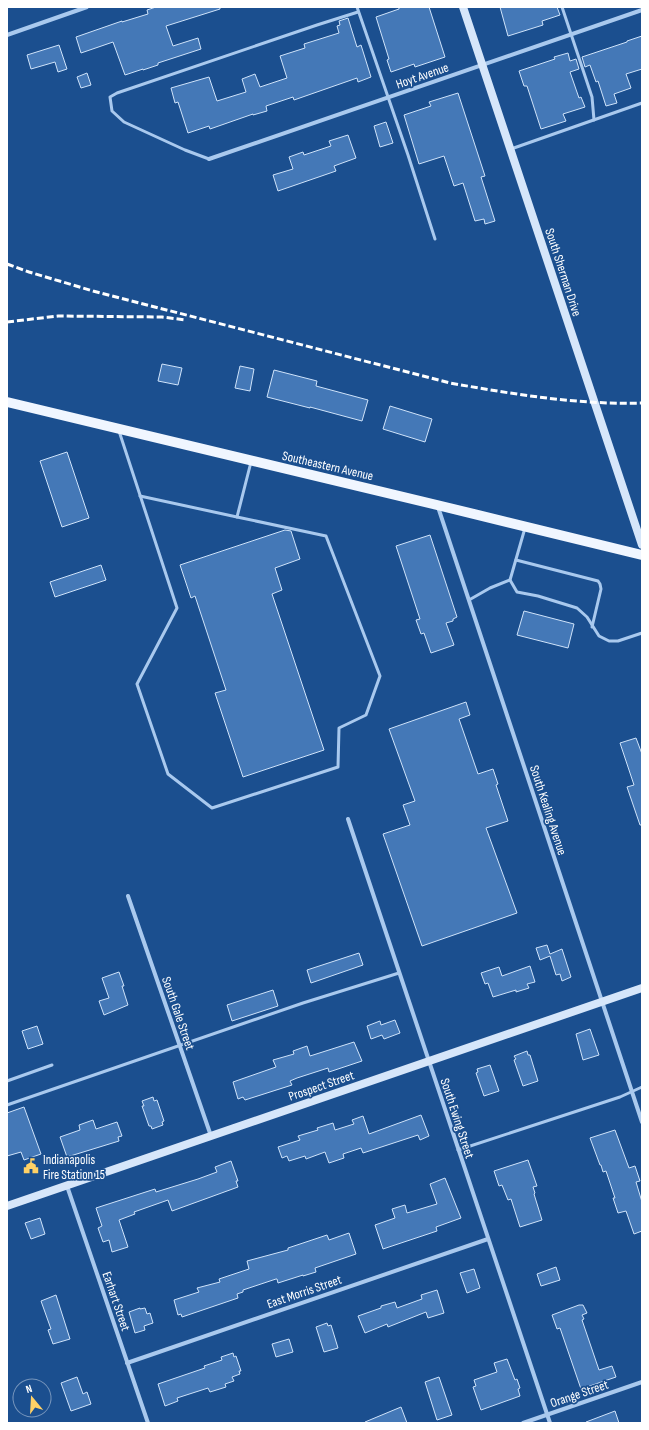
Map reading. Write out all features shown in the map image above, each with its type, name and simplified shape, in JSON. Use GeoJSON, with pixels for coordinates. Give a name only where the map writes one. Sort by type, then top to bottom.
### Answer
{"type":"FeatureCollection","features":[{"type":"Feature","properties":{"kind":"main road","name":"South Sherman Drive"},"geometry":{"type":"LineString","coordinates":[[463,7],[642,545]]}},
{"type":"Feature","properties":{"kind":"main road","name":"Southeastern Avenue"},"geometry":{"type":"LineString","coordinates":[[7,402],[642,555]]}},
{"type":"Feature","properties":{"kind":"main road","name":"Prospect Street"},"geometry":{"type":"LineString","coordinates":[[7,1206],[642,988]]}},
{"type":"Feature","properties":{"kind":"street"},"geometry":{"type":"LineString","coordinates":[[7,34],[87,7]]}},
{"type":"Feature","properties":{"kind":"street","name":"Hoyt Avenue"},"geometry":{"type":"LineString","coordinates":[[209,159],[642,10]]}},
{"type":"Feature","properties":{"kind":"street","name":"South Kealing Avenue"},"geometry":{"type":"LineString","coordinates":[[437,505],[642,1122]]}},
{"type":"Feature","properties":{"kind":"street","name":"South Ewing Street"},"geometry":{"type":"LineString","coordinates":[[348,819],[550,1423]]}},
{"type":"Feature","properties":{"kind":"street","name":"South Gale Street"},"geometry":{"type":"LineString","coordinates":[[128,896],[211,1136]]}},
{"type":"Feature","properties":{"kind":"street","name":"Earhart Street"},"geometry":{"type":"LineString","coordinates":[[67,1185],[148,1423]]}},
{"type":"Feature","properties":{"kind":"street","name":"East Morris Street"},"geometry":{"type":"LineString","coordinates":[[127,1363],[488,1239]]}},
{"type":"Feature","properties":{"kind":"street","name":"Orange Street"},"geometry":{"type":"LineString","coordinates":[[523,1423],[642,1382]]}},
{"type":"Feature","properties":{"kind":"lane"},"geometry":{"type":"LineString","coordinates":[[357,7],[435,239]]}},
{"type":"Feature","properties":{"kind":"lane"},"geometry":{"type":"LineString","coordinates":[[562,7],[592,97],[594,120]]}},
{"type":"Feature","properties":{"kind":"lane"},"geometry":{"type":"LineString","coordinates":[[209,159],[185,150],[124,122],[112,111],[110,97],[131,88],[358,12]]}},
{"type":"Feature","properties":{"kind":"lane"},"geometry":{"type":"LineString","coordinates":[[511,149],[642,103]]}},
{"type":"Feature","properties":{"kind":"lane"},"geometry":{"type":"LineString","coordinates":[[118,429],[140,496],[177,608],[137,684],[168,774],[212,808],[338,767],[339,728],[366,715],[380,676],[326,536],[140,496]]}},
{"type":"Feature","properties":{"kind":"lane"},"geometry":{"type":"LineString","coordinates":[[237,517],[252,461]]}},
{"type":"Feature","properties":{"kind":"lane"},"geometry":{"type":"LineString","coordinates":[[525,526],[510,580],[517,592],[538,596],[577,608],[587,617],[599,636],[609,641],[618,641],[642,633]]}},
{"type":"Feature","properties":{"kind":"lane"},"geometry":{"type":"LineString","coordinates":[[516,560],[598,581],[601,590],[592,627]]}},
{"type":"Feature","properties":{"kind":"lane"},"geometry":{"type":"LineString","coordinates":[[469,600],[490,588],[510,580]]}},
{"type":"Feature","properties":{"kind":"lane"},"geometry":{"type":"LineString","coordinates":[[7,1105],[303,1003],[399,973]]}},
{"type":"Feature","properties":{"kind":"lane"},"geometry":{"type":"LineString","coordinates":[[7,1081],[52,1065]]}},
{"type":"Feature","properties":{"kind":"lane"},"geometry":{"type":"LineString","coordinates":[[458,1150],[632,1092],[642,1087]]}},
{"type":"Feature","properties":{"kind":"building"},"geometry":{"type":"Polygon","coordinates":[[[156,7],[220,7],[220,9],[166,26],[173,46],[198,38],[201,49],[158,63],[158,65],[143,70],[125,75],[113,42],[81,53],[76,37],[122,21],[148,14],[147,10],[156,7]]]}},
{"type":"Feature","properties":{"kind":"building"},"geometry":{"type":"Polygon","coordinates":[[[399,7],[429,7],[445,57],[415,67],[414,64],[391,72],[387,60],[389,59],[376,17],[399,9],[399,7]]]}},
{"type":"Feature","properties":{"kind":"building"},"geometry":{"type":"Polygon","coordinates":[[[500,7],[557,7],[560,15],[542,21],[543,25],[508,36],[500,7]]]}},
{"type":"Feature","properties":{"kind":"building"},"geometry":{"type":"Polygon","coordinates":[[[348,18],[357,47],[361,45],[371,77],[358,82],[357,78],[294,100],[293,97],[266,106],[267,111],[253,114],[210,129],[209,126],[188,133],[178,102],[175,103],[171,88],[209,77],[217,101],[246,92],[242,79],[255,74],[260,87],[287,78],[280,56],[305,48],[304,44],[339,33],[337,26],[340,25],[339,21],[348,18]]]}},
{"type":"Feature","properties":{"kind":"building"},"geometry":{"type":"Polygon","coordinates":[[[642,36],[642,69],[626,74],[631,88],[614,94],[617,103],[606,106],[598,81],[596,82],[590,65],[585,67],[582,57],[642,36]]]}},
{"type":"Feature","properties":{"kind":"building"},"geometry":{"type":"Polygon","coordinates":[[[59,45],[67,69],[58,72],[55,62],[31,69],[27,55],[59,45]]]}},
{"type":"Feature","properties":{"kind":"building"},"geometry":{"type":"Polygon","coordinates":[[[568,53],[570,61],[576,59],[579,69],[570,72],[579,98],[581,97],[585,107],[563,114],[566,121],[541,129],[527,86],[524,86],[519,71],[568,53]]]}},
{"type":"Feature","properties":{"kind":"building"},"geometry":{"type":"Polygon","coordinates":[[[87,73],[91,85],[81,88],[77,77],[87,73]]]}},
{"type":"Feature","properties":{"kind":"building"},"geometry":{"type":"Polygon","coordinates":[[[458,93],[485,176],[481,177],[495,221],[485,224],[484,219],[475,221],[463,183],[454,186],[444,156],[419,164],[404,115],[431,106],[429,102],[458,93]]]}},
{"type":"Feature","properties":{"kind":"building"},"geometry":{"type":"Polygon","coordinates":[[[386,122],[393,143],[380,147],[374,126],[386,122]]]}},
{"type":"Feature","properties":{"kind":"building"},"geometry":{"type":"Polygon","coordinates":[[[348,135],[356,158],[334,166],[336,171],[278,191],[273,175],[293,169],[289,157],[303,152],[304,155],[331,146],[329,141],[348,135]]]}},
{"type":"Feature","properties":{"kind":"building"},"geometry":{"type":"Polygon","coordinates":[[[162,364],[182,368],[178,385],[158,381],[162,364]]]}},
{"type":"Feature","properties":{"kind":"building"},"geometry":{"type":"Polygon","coordinates":[[[240,366],[254,369],[250,391],[235,388],[240,366]]]}},
{"type":"Feature","properties":{"kind":"building"},"geometry":{"type":"Polygon","coordinates":[[[274,370],[317,381],[316,386],[368,400],[362,421],[267,397],[274,370]]]}},
{"type":"Feature","properties":{"kind":"building"},"geometry":{"type":"Polygon","coordinates":[[[390,406],[432,419],[425,442],[383,429],[390,406]]]}},
{"type":"Feature","properties":{"kind":"building"},"geometry":{"type":"Polygon","coordinates":[[[67,452],[89,518],[62,527],[40,461],[67,452]]]}},
{"type":"Feature","properties":{"kind":"building"},"geometry":{"type":"Polygon","coordinates":[[[285,530],[291,531],[300,559],[275,568],[282,590],[272,594],[324,750],[243,777],[215,693],[226,690],[195,596],[191,598],[180,565],[285,530]]]}},
{"type":"Feature","properties":{"kind":"building"},"geometry":{"type":"Polygon","coordinates":[[[430,535],[457,617],[453,619],[453,621],[446,623],[454,645],[431,653],[424,633],[421,634],[416,620],[420,619],[396,546],[430,535]]]}},
{"type":"Feature","properties":{"kind":"building"},"geometry":{"type":"Polygon","coordinates":[[[101,565],[106,580],[55,597],[50,582],[101,565]]]}},
{"type":"Feature","properties":{"kind":"building"},"geometry":{"type":"Polygon","coordinates":[[[524,611],[574,624],[568,648],[517,635],[524,611]]]}},
{"type":"Feature","properties":{"kind":"building"},"geometry":{"type":"Polygon","coordinates":[[[466,702],[470,715],[459,719],[478,774],[493,769],[498,784],[496,785],[508,821],[486,828],[517,913],[422,946],[383,834],[410,825],[403,805],[415,801],[389,729],[466,702]]]}},
{"type":"Feature","properties":{"kind":"building"},"geometry":{"type":"Polygon","coordinates":[[[636,738],[642,754],[642,825],[640,825],[627,787],[634,785],[620,743],[636,738]]]}},
{"type":"Feature","properties":{"kind":"building"},"geometry":{"type":"Polygon","coordinates":[[[547,945],[550,954],[562,949],[571,977],[562,981],[560,974],[556,975],[550,956],[540,960],[536,948],[547,945]]]}},
{"type":"Feature","properties":{"kind":"building"},"geometry":{"type":"Polygon","coordinates":[[[359,953],[363,965],[311,983],[307,970],[359,953]]]}},
{"type":"Feature","properties":{"kind":"building"},"geometry":{"type":"Polygon","coordinates":[[[530,966],[535,982],[527,984],[529,988],[516,992],[516,990],[493,997],[488,983],[485,984],[481,973],[499,967],[502,976],[530,966]]]}},
{"type":"Feature","properties":{"kind":"building"},"geometry":{"type":"Polygon","coordinates":[[[119,972],[128,1005],[104,1015],[99,1001],[109,998],[102,978],[119,972]]]}},
{"type":"Feature","properties":{"kind":"building"},"geometry":{"type":"Polygon","coordinates":[[[273,990],[278,1006],[232,1021],[227,1005],[273,990]]]}},
{"type":"Feature","properties":{"kind":"building"},"geometry":{"type":"Polygon","coordinates":[[[395,1020],[400,1033],[384,1039],[382,1035],[371,1039],[367,1026],[380,1021],[381,1025],[395,1020]]]}},
{"type":"Feature","properties":{"kind":"building"},"geometry":{"type":"Polygon","coordinates":[[[37,1026],[43,1044],[28,1049],[22,1031],[37,1026]]]}},
{"type":"Feature","properties":{"kind":"building"},"geometry":{"type":"Polygon","coordinates":[[[590,1029],[599,1055],[583,1060],[576,1034],[590,1029]]]}},
{"type":"Feature","properties":{"kind":"building"},"geometry":{"type":"Polygon","coordinates":[[[354,1042],[362,1061],[329,1072],[328,1068],[290,1081],[292,1085],[245,1100],[243,1097],[238,1099],[233,1082],[276,1067],[273,1060],[294,1054],[293,1051],[307,1046],[310,1056],[354,1042]]]}},
{"type":"Feature","properties":{"kind":"building"},"geometry":{"type":"Polygon","coordinates":[[[527,1051],[528,1055],[530,1055],[538,1081],[523,1086],[514,1056],[527,1051]]]}},
{"type":"Feature","properties":{"kind":"building"},"geometry":{"type":"Polygon","coordinates":[[[490,1065],[499,1091],[484,1096],[476,1073],[478,1072],[477,1069],[490,1065]]]}},
{"type":"Feature","properties":{"kind":"building"},"geometry":{"type":"Polygon","coordinates":[[[153,1097],[154,1101],[157,1100],[164,1121],[162,1122],[163,1125],[152,1129],[151,1126],[149,1126],[142,1106],[144,1106],[142,1101],[153,1097]]]}},
{"type":"Feature","properties":{"kind":"building"},"geometry":{"type":"Polygon","coordinates":[[[24,1107],[41,1154],[24,1160],[21,1152],[7,1156],[7,1113],[24,1107]]]}},
{"type":"Feature","properties":{"kind":"building"},"geometry":{"type":"Polygon","coordinates":[[[421,1115],[429,1136],[420,1140],[418,1135],[363,1153],[361,1148],[343,1154],[344,1158],[329,1163],[325,1152],[306,1159],[305,1156],[289,1161],[287,1156],[282,1158],[278,1147],[300,1140],[298,1136],[318,1130],[317,1128],[333,1123],[335,1130],[354,1124],[352,1120],[363,1116],[369,1134],[421,1115]]]}},
{"type":"Feature","properties":{"kind":"building"},"geometry":{"type":"Polygon","coordinates":[[[93,1120],[96,1129],[117,1122],[122,1136],[118,1137],[119,1141],[67,1157],[60,1137],[80,1130],[79,1125],[93,1120]]]}},
{"type":"Feature","properties":{"kind":"building"},"geometry":{"type":"Polygon","coordinates":[[[615,1130],[629,1168],[635,1166],[640,1181],[636,1182],[642,1202],[642,1231],[634,1234],[626,1211],[618,1213],[613,1198],[615,1198],[606,1171],[603,1172],[590,1138],[615,1130]]]}},
{"type":"Feature","properties":{"kind":"building"},"geometry":{"type":"Polygon","coordinates":[[[528,1160],[537,1186],[533,1187],[534,1194],[542,1220],[520,1227],[511,1199],[508,1200],[502,1185],[499,1186],[494,1171],[528,1160]]]}},
{"type":"Feature","properties":{"kind":"building"},"geometry":{"type":"Polygon","coordinates":[[[231,1161],[238,1181],[236,1181],[238,1187],[172,1211],[168,1200],[134,1212],[135,1214],[119,1220],[128,1247],[112,1252],[109,1240],[103,1242],[98,1228],[102,1226],[96,1208],[155,1189],[156,1192],[198,1179],[217,1172],[215,1167],[231,1161]]]}},
{"type":"Feature","properties":{"kind":"building"},"geometry":{"type":"Polygon","coordinates":[[[445,1178],[461,1218],[436,1227],[437,1231],[383,1249],[375,1225],[395,1218],[392,1209],[405,1205],[407,1213],[437,1204],[430,1184],[445,1178]]]}},
{"type":"Feature","properties":{"kind":"building"},"geometry":{"type":"Polygon","coordinates":[[[40,1218],[45,1234],[31,1239],[25,1223],[40,1218]]]}},
{"type":"Feature","properties":{"kind":"building"},"geometry":{"type":"Polygon","coordinates":[[[349,1233],[356,1254],[315,1268],[316,1272],[278,1283],[276,1279],[243,1290],[243,1292],[237,1294],[238,1298],[182,1317],[181,1314],[178,1315],[174,1300],[199,1292],[197,1288],[220,1282],[219,1279],[249,1269],[247,1261],[288,1250],[288,1248],[327,1235],[329,1240],[349,1233]]]}},
{"type":"Feature","properties":{"kind":"building"},"geometry":{"type":"Polygon","coordinates":[[[556,1267],[560,1280],[541,1286],[537,1274],[556,1267]]]}},
{"type":"Feature","properties":{"kind":"building"},"geometry":{"type":"Polygon","coordinates":[[[474,1269],[480,1288],[467,1293],[460,1273],[474,1269]]]}},
{"type":"Feature","properties":{"kind":"building"},"geometry":{"type":"Polygon","coordinates":[[[437,1290],[444,1313],[428,1318],[426,1312],[388,1327],[387,1324],[365,1333],[358,1316],[381,1308],[381,1306],[395,1302],[397,1308],[422,1299],[421,1295],[437,1290]]]}},
{"type":"Feature","properties":{"kind":"building"},"geometry":{"type":"Polygon","coordinates":[[[56,1295],[70,1339],[53,1344],[48,1330],[51,1329],[41,1301],[56,1295]]]}},
{"type":"Feature","properties":{"kind":"building"},"geometry":{"type":"Polygon","coordinates":[[[579,1305],[583,1305],[587,1313],[582,1315],[584,1319],[582,1320],[599,1370],[612,1366],[616,1377],[581,1389],[560,1328],[557,1329],[552,1315],[579,1305]]]}},
{"type":"Feature","properties":{"kind":"building"},"geometry":{"type":"Polygon","coordinates":[[[140,1308],[145,1308],[147,1314],[150,1313],[153,1323],[144,1326],[145,1330],[135,1333],[129,1312],[140,1308]]]}},
{"type":"Feature","properties":{"kind":"building"},"geometry":{"type":"Polygon","coordinates":[[[327,1323],[328,1326],[331,1325],[338,1348],[324,1352],[316,1327],[327,1323]]]}},
{"type":"Feature","properties":{"kind":"building"},"geometry":{"type":"Polygon","coordinates":[[[289,1339],[293,1352],[276,1357],[272,1344],[289,1339]]]}},
{"type":"Feature","properties":{"kind":"building"},"geometry":{"type":"Polygon","coordinates":[[[233,1353],[234,1357],[236,1356],[241,1371],[239,1371],[240,1374],[232,1377],[234,1381],[225,1384],[226,1387],[210,1392],[208,1388],[177,1398],[178,1401],[165,1406],[158,1384],[205,1368],[204,1366],[222,1360],[221,1357],[233,1353]]]}},
{"type":"Feature","properties":{"kind":"building"},"geometry":{"type":"Polygon","coordinates":[[[507,1359],[515,1380],[517,1379],[520,1388],[518,1389],[520,1396],[481,1410],[473,1387],[476,1386],[474,1380],[497,1372],[494,1363],[507,1359]]]}},
{"type":"Feature","properties":{"kind":"building"},"geometry":{"type":"Polygon","coordinates":[[[77,1377],[83,1394],[87,1392],[91,1404],[71,1411],[61,1383],[77,1377]]]}},
{"type":"Feature","properties":{"kind":"building"},"geometry":{"type":"Polygon","coordinates":[[[439,1377],[452,1415],[437,1420],[425,1382],[439,1377]]]}},
{"type":"Feature","properties":{"kind":"building"},"geometry":{"type":"Polygon","coordinates":[[[401,1407],[407,1423],[365,1423],[365,1422],[401,1407]]]}},
{"type":"Feature","properties":{"kind":"building"},"geometry":{"type":"Polygon","coordinates":[[[615,1411],[619,1423],[586,1423],[586,1422],[615,1411]]]}},
{"type":"Feature","properties":{"kind":"railway"},"geometry":{"type":"LineString","coordinates":[[7,264],[93,291],[450,383],[545,398],[593,402],[642,403]]}},
{"type":"Feature","properties":{"kind":"railway"},"geometry":{"type":"LineString","coordinates":[[7,322],[58,316],[162,317],[186,320]]}},
{"type":"Feature","properties":{"kind":"place","name":"Indianapolis Fire Station 15"},"geometry":{"type":"Point","coordinates":[31,1166]}}]}
